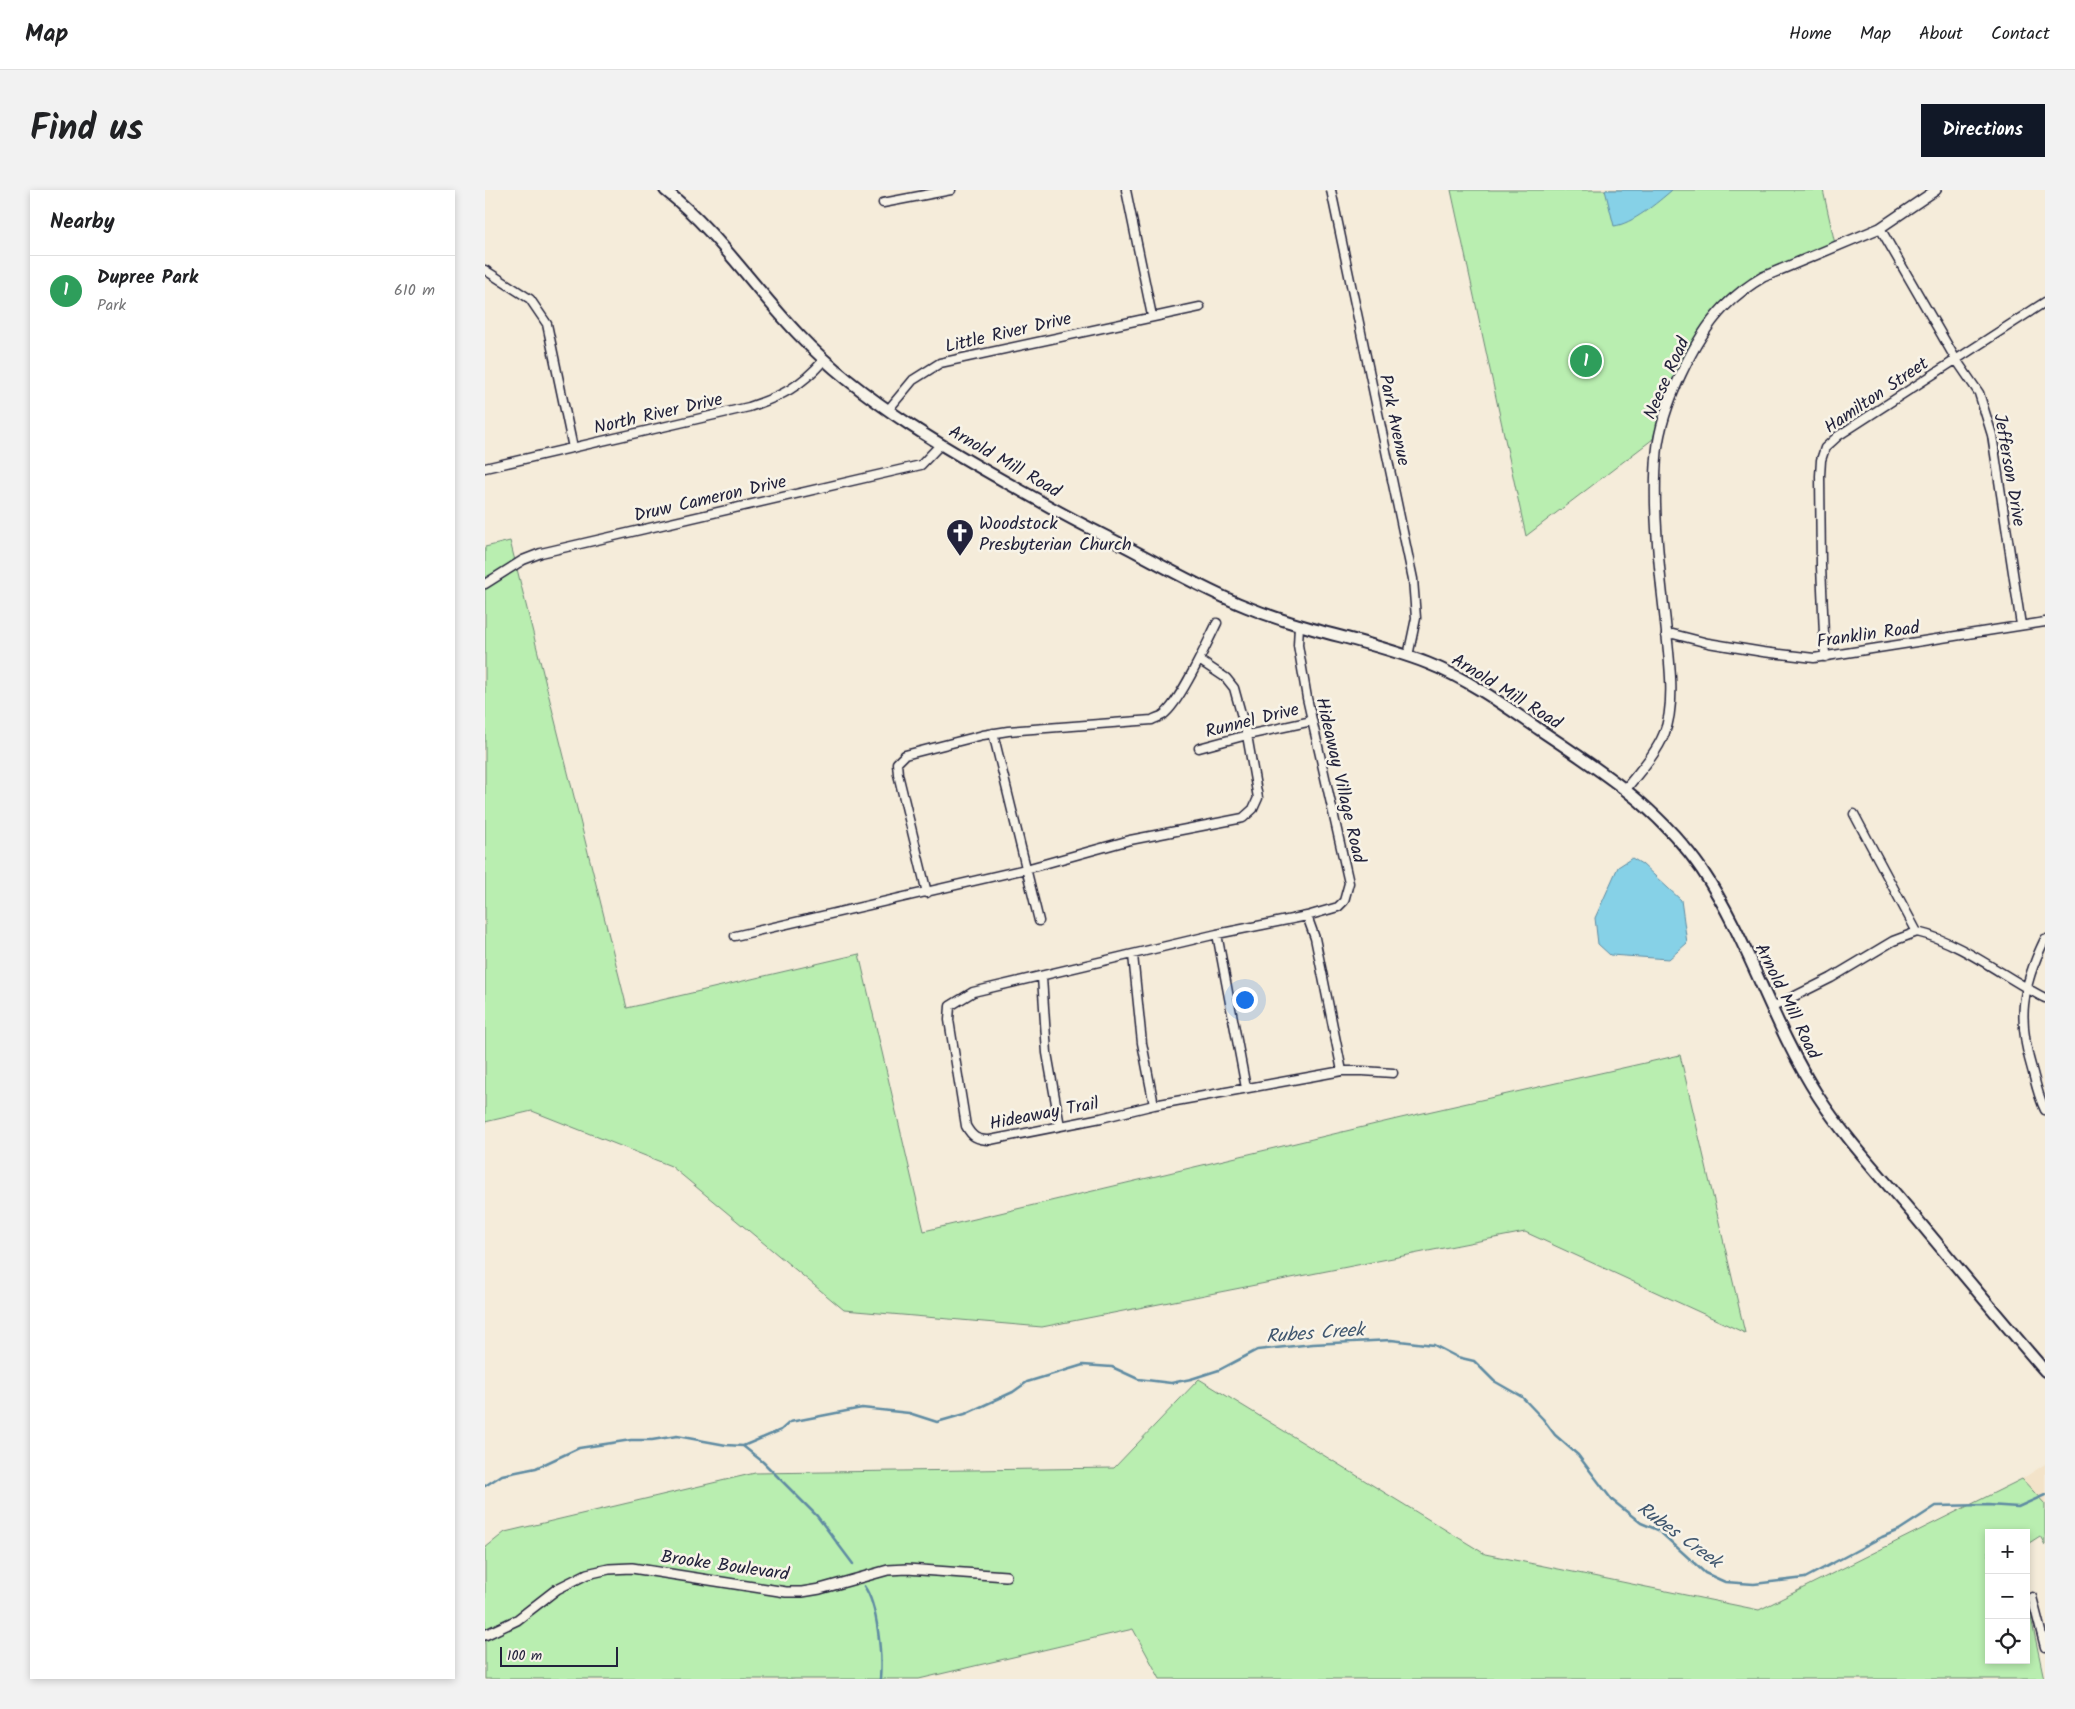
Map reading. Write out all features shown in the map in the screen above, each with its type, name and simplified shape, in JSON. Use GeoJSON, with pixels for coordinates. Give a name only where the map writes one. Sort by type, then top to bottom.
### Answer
{"type":"FeatureCollection","features":[{"type":"Feature","properties":{"kind":"main road","name":"Arnold Mill Road"},"geometry":{"type":"LineString","coordinates":[[665,190],[725,249],[798,334],[824,360],[888,410],[941,444],[1042,503],[1245,607],[1299,625],[1408,656],[1441,669],[1489,696],[1625,790],[1653,813],[1673,834],[1704,873],[1729,917],[1771,1008],[1815,1092],[1850,1142],[2045,1372]]}},
{"type":"Feature","properties":{"kind":"street"},"geometry":{"type":"LineString","coordinates":[[883,203],[951,190]]}},
{"type":"Feature","properties":{"kind":"street"},"geometry":{"type":"LineString","coordinates":[[1126,190],[1152,316]]}},
{"type":"Feature","properties":{"kind":"street","name":"Park Avenue"},"geometry":{"type":"LineString","coordinates":[[1331,190],[1413,579],[1416,618],[1408,656]]}},
{"type":"Feature","properties":{"kind":"street","name":"Neese Road"},"geometry":{"type":"LineString","coordinates":[[1625,790],[1664,735],[1670,701],[1657,518],[1657,452],[1666,414],[1689,358],[1723,308],[1746,287],[1763,277],[1880,228],[1936,190]]}},
{"type":"Feature","properties":{"kind":"street","name":"Jefferson Drive"},"geometry":{"type":"LineString","coordinates":[[1880,228],[1955,358],[1979,393],[1992,435],[2021,625]]}},
{"type":"Feature","properties":{"kind":"street"},"geometry":{"type":"LineString","coordinates":[[485,270],[530,299],[547,324],[573,448]]}},
{"type":"Feature","properties":{"kind":"street","name":"Hamilton Street"},"geometry":{"type":"LineString","coordinates":[[1825,657],[1820,476],[1821,460],[1825,448],[1838,436],[1930,378],[1955,358],[2045,302]]}},
{"type":"Feature","properties":{"kind":"street","name":"Little River Drive"},"geometry":{"type":"LineString","coordinates":[[888,410],[913,380],[940,364],[1200,307]]}},
{"type":"Feature","properties":{"kind":"street","name":"North River Drive"},"geometry":{"type":"LineString","coordinates":[[485,468],[749,407],[771,400],[798,386],[824,360]]}},
{"type":"Feature","properties":{"kind":"street","name":"Druw Cameron Drive"},"geometry":{"type":"LineString","coordinates":[[485,584],[523,560],[541,552],[921,465],[941,444]]}},
{"type":"Feature","properties":{"kind":"street","name":"Franklin Road"},"geometry":{"type":"LineString","coordinates":[[1666,635],[1673,634],[1708,643],[1763,652],[1800,657],[1825,657],[2045,622]]}},
{"type":"Feature","properties":{"kind":"street"},"geometry":{"type":"LineString","coordinates":[[927,893],[897,763],[905,755],[993,733],[1152,720],[1163,715],[1171,706],[1199,660],[1217,623]]}},
{"type":"Feature","properties":{"kind":"street","name":"Hideaway Village Road"},"geometry":{"type":"LineString","coordinates":[[1299,625],[1298,645],[1312,721],[1349,883],[1344,901],[1338,907],[1307,916]]}},
{"type":"Feature","properties":{"kind":"street"},"geometry":{"type":"LineString","coordinates":[[735,936],[1026,870],[1129,840],[1243,818],[1253,809],[1258,798],[1247,735],[1235,688],[1226,678],[1199,660]]}},
{"type":"Feature","properties":{"kind":"street","name":"Runnel Drive"},"geometry":{"type":"LineString","coordinates":[[1199,748],[1312,721]]}},
{"type":"Feature","properties":{"kind":"street"},"geometry":{"type":"LineString","coordinates":[[993,733],[1039,921]]}},
{"type":"Feature","properties":{"kind":"street"},"geometry":{"type":"LineString","coordinates":[[1854,814],[1917,932]]}},
{"type":"Feature","properties":{"kind":"street"},"geometry":{"type":"LineString","coordinates":[[1307,916],[1315,938],[1342,1071]]}},
{"type":"Feature","properties":{"kind":"street","name":"Hideaway Trail"},"geometry":{"type":"LineString","coordinates":[[1307,916],[1217,934],[973,992],[959,999],[950,1006],[950,1028],[959,1087],[967,1126],[971,1135],[979,1140],[990,1140],[1154,1105],[1342,1071],[1393,1073]]}},
{"type":"Feature","properties":{"kind":"street"},"geometry":{"type":"LineString","coordinates":[[1771,1008],[1822,983],[1893,942],[1917,932],[1956,948],[2045,998]]}},
{"type":"Feature","properties":{"kind":"street"},"geometry":{"type":"LineString","coordinates":[[1217,934],[1246,1088]]}},
{"type":"Feature","properties":{"kind":"street"},"geometry":{"type":"LineString","coordinates":[[2045,938],[2030,971],[2026,987],[2022,1028],[2031,1068],[2045,1110]]}},
{"type":"Feature","properties":{"kind":"street"},"geometry":{"type":"LineString","coordinates":[[1133,955],[1142,1044],[1154,1105]]}},
{"type":"Feature","properties":{"kind":"street"},"geometry":{"type":"LineString","coordinates":[[1041,977],[1047,1053],[1060,1126]]}},
{"type":"Feature","properties":{"kind":"street","name":"Brooke Boulevard"},"geometry":{"type":"LineString","coordinates":[[485,1635],[517,1620],[570,1582],[587,1574],[609,1569],[632,1568],[786,1592],[820,1589],[888,1570],[907,1569],[1006,1576]]}},
{"type":"Feature","properties":{"kind":"street"},"geometry":{"type":"LineString","coordinates":[[2032,1597],[2045,1647]]}},
{"type":"Feature","properties":{"kind":"shaded area"},"geometry":{"type":"Polygon","coordinates":[[[2045,1464],[2045,1504],[2022,1479],[2045,1464]]]}},
{"type":"Feature","properties":{"kind":"green space"},"geometry":{"type":"Polygon","coordinates":[[[1451,190],[1823,190],[1835,244],[1763,273],[1743,284],[1724,299],[1711,315],[1687,353],[1667,396],[1653,439],[1526,536],[1451,190]]]}},
{"type":"Feature","properties":{"kind":"green space"},"geometry":{"type":"Polygon","coordinates":[[[510,541],[627,1008],[859,954],[924,1231],[1401,1118],[1680,1055],[1745,1333],[1525,1232],[1042,1327],[844,1310],[671,1166],[532,1111],[485,1122],[485,547],[510,541]]]}},
{"type":"Feature","properties":{"kind":"green space"},"geometry":{"type":"Polygon","coordinates":[[[1199,1379],[1485,1554],[1759,1610],[2022,1479],[2045,1504],[2045,1545],[2040,1536],[2030,1542],[2030,1529],[1985,1529],[1985,1664],[2030,1664],[2030,1613],[2044,1679],[1160,1679],[1133,1629],[919,1679],[485,1679],[485,1548],[505,1532],[755,1473],[1114,1468],[1199,1379]]]}},
{"type":"Feature","properties":{"kind":"water"},"geometry":{"type":"Polygon","coordinates":[[[1605,190],[1672,190],[1652,207],[1636,217],[1614,226],[1605,190]]]}},
{"type":"Feature","properties":{"kind":"water"},"geometry":{"type":"Polygon","coordinates":[[[1632,858],[1642,864],[1681,900],[1687,943],[1669,959],[1610,955],[1598,944],[1595,918],[1618,867],[1632,858]]]}},
{"type":"Feature","properties":{"kind":"waterway","name":"Rubes Creek"},"geometry":{"type":"LineString","coordinates":[[485,1486],[502,1475],[536,1468],[579,1448],[631,1440],[652,1440],[677,1436],[726,1445],[743,1446],[781,1430],[790,1422],[862,1408],[909,1413],[937,1422],[965,1414],[1013,1392],[1027,1382],[1083,1365],[1112,1367],[1138,1379],[1171,1383],[1219,1370],[1257,1350],[1313,1344],[1391,1340],[1434,1345],[1457,1357],[1474,1361],[1494,1381],[1522,1397],[1555,1435],[1578,1455],[1612,1500],[1641,1523],[1658,1530],[1705,1573],[1725,1582],[1754,1584],[1805,1578],[1899,1530],[1936,1506],[1988,1505],[2018,1507],[2045,1495]]}},
{"type":"Feature","properties":{"kind":"waterway"},"geometry":{"type":"LineString","coordinates":[[743,1446],[763,1462],[817,1516],[853,1564]]}},
{"type":"Feature","properties":{"kind":"waterway"},"geometry":{"type":"LineString","coordinates":[[864,1586],[873,1605],[876,1618],[880,1644],[880,1679]]}},
{"type":"Feature","properties":{"kind":"place","name":"Dupree Park"},"geometry":{"type":"Point","coordinates":[1586,361]}},
{"type":"Feature","properties":{"kind":"place","name":"Woodstock Presbyterian Church"},"geometry":{"type":"Point","coordinates":[960,557]}}]}
